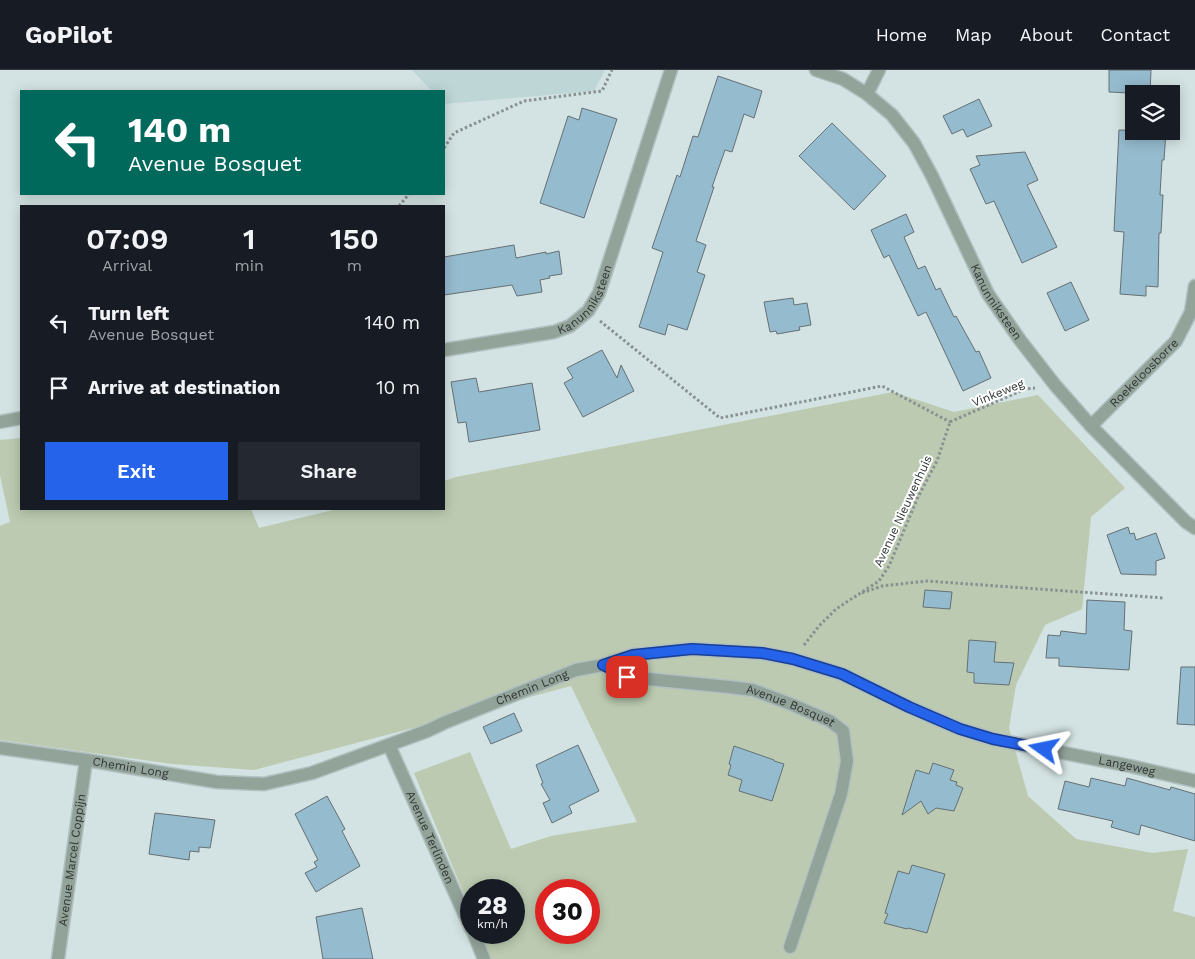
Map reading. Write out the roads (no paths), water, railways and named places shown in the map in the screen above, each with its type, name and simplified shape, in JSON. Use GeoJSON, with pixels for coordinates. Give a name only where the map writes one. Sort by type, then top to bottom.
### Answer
{"type":"FeatureCollection","features":[{"type":"Feature","properties":{"kind":"street","name":"Kanunniksteen"},"geometry":{"type":"LineString","coordinates":[[445,350],[554,332],[570,326],[588,311],[599,293],[671,70]]}},
{"type":"Feature","properties":{"kind":"street","name":"Kanunniksteen"},"geometry":{"type":"LineString","coordinates":[[816,70],[843,79],[867,94],[892,115],[914,143],[932,176],[988,294],[1020,340],[1055,385],[1092,426],[1186,522],[1195,528]]}},
{"type":"Feature","properties":{"kind":"street"},"geometry":{"type":"LineString","coordinates":[[867,94],[879,70]]}},
{"type":"Feature","properties":{"kind":"street","name":"Roekeloosborre"},"geometry":{"type":"LineString","coordinates":[[1092,426],[1176,340],[1191,312],[1195,286]]}},
{"type":"Feature","properties":{"kind":"street"},"geometry":{"type":"LineString","coordinates":[[0,422],[20,418]]}},
{"type":"Feature","properties":{"kind":"street","name":"Chemin Long"},"geometry":{"type":"LineString","coordinates":[[0,748],[217,782],[264,784],[312,773],[389,746],[576,670],[603,665],[633,655],[692,649],[762,653],[793,659],[842,674],[909,707],[960,729],[993,739],[1060,753]]}},
{"type":"Feature","properties":{"kind":"street","name":"Avenue Bosquet"},"geometry":{"type":"LineString","coordinates":[[603,665],[627,677],[753,690],[830,721],[843,731],[847,762],[841,794],[790,947]]}},
{"type":"Feature","properties":{"kind":"street","name":"Avenue Terlinden"},"geometry":{"type":"LineString","coordinates":[[389,746],[460,904]]}},
{"type":"Feature","properties":{"kind":"street","name":"Langeweg"},"geometry":{"type":"LineString","coordinates":[[1060,753],[1195,781]]}},
{"type":"Feature","properties":{"kind":"street","name":"Avenue Marcel Coppijn"},"geometry":{"type":"LineString","coordinates":[[58,959],[86,760]]}},
{"type":"Feature","properties":{"kind":"street","name":"Avenue Terlinden"},"geometry":{"type":"LineString","coordinates":[[478,944],[484,959]]}}]}
